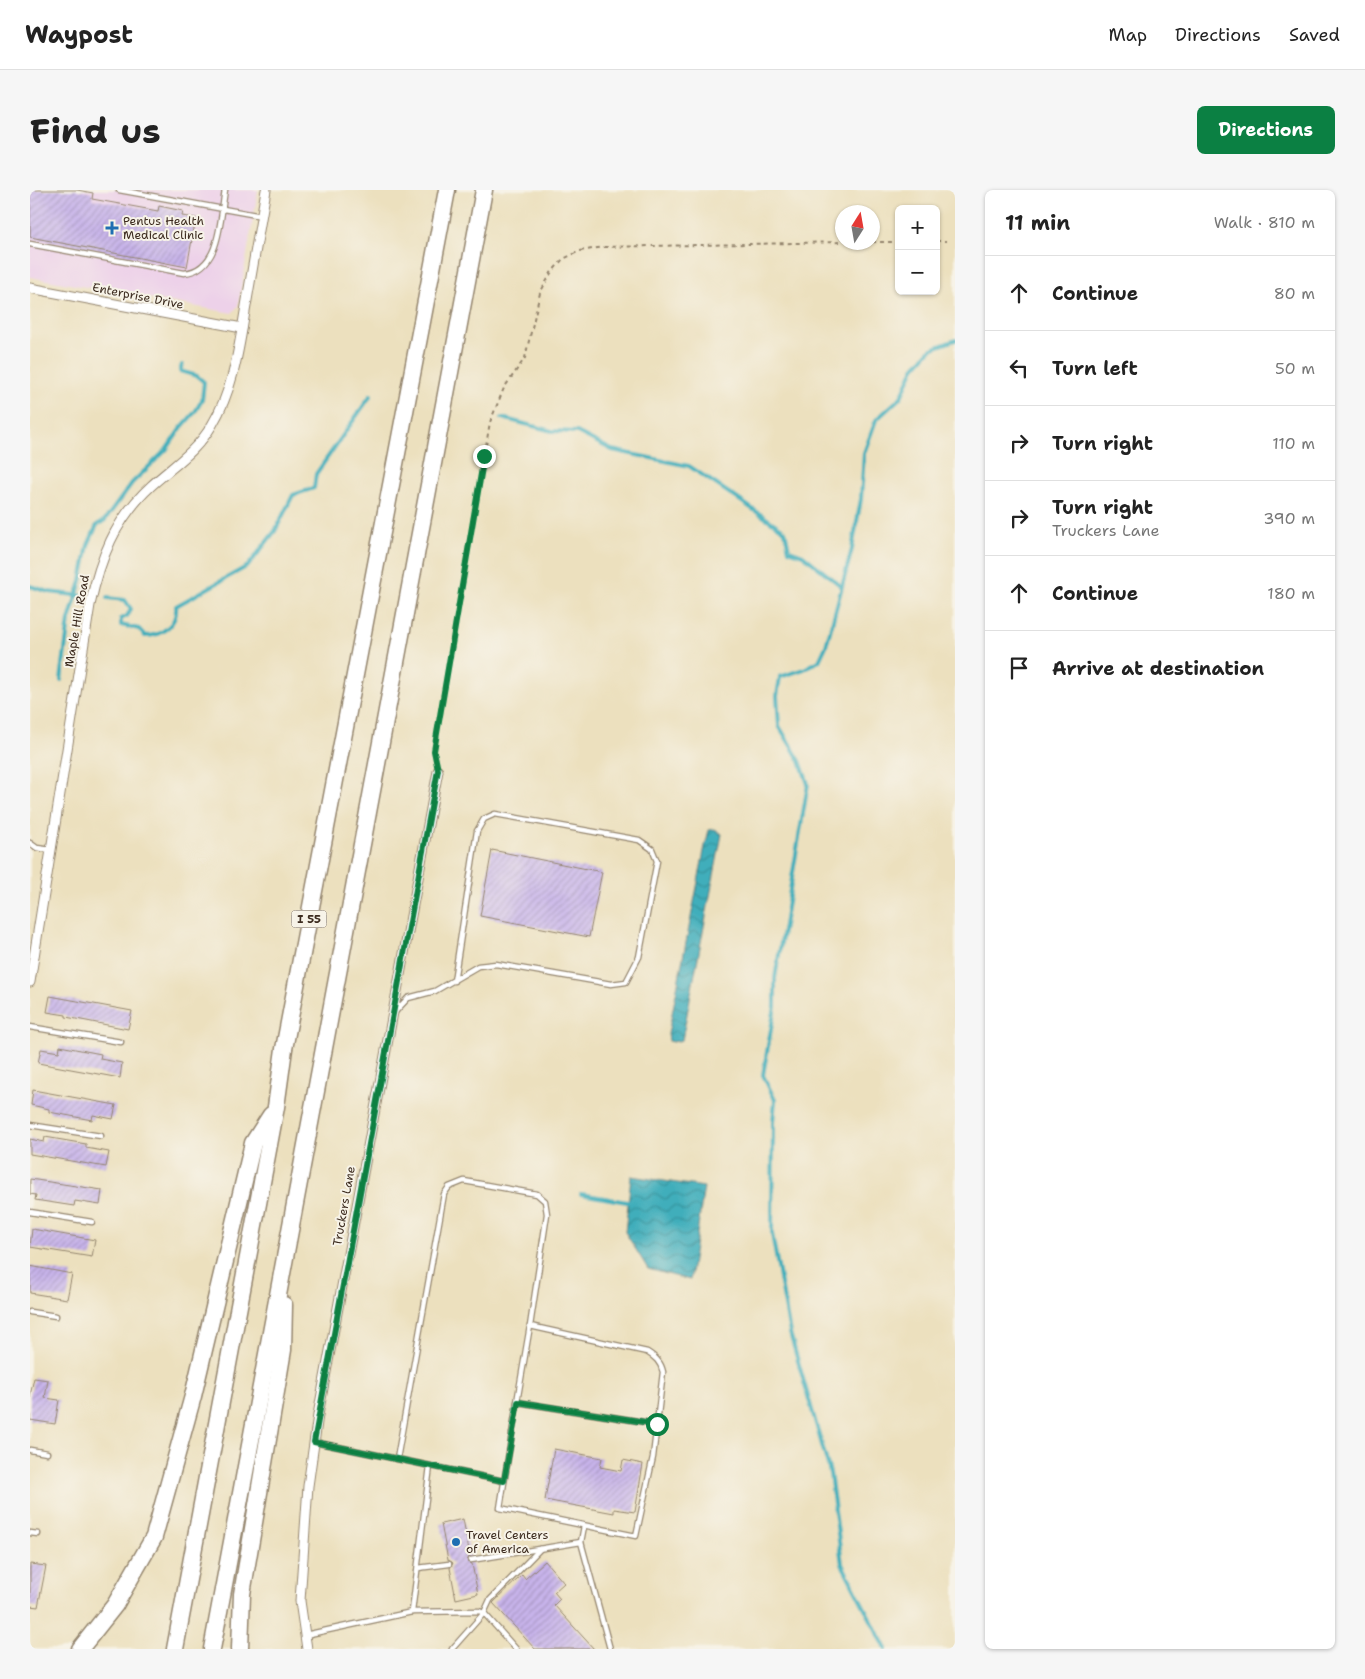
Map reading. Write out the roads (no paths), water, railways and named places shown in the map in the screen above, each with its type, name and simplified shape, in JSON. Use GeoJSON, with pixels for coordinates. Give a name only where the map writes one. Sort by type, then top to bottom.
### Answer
{"type":"FeatureCollection","features":[{"type":"Feature","properties":{"kind":"highway","name":"I 55"},"geometry":{"type":"LineString","coordinates":[[175,1649],[276,1107],[284,1049],[447,190]]}},
{"type":"Feature","properties":{"kind":"highway"},"geometry":{"type":"LineString","coordinates":[[212,1649],[484,190]]}},
{"type":"Feature","properties":{"kind":"highway"},"geometry":{"type":"LineString","coordinates":[[80,1649],[115,1605],[154,1537],[193,1396],[253,1143],[276,1107]]}},
{"type":"Feature","properties":{"kind":"highway"},"geometry":{"type":"LineString","coordinates":[[240,1649],[242,1594],[283,1350],[286,1254]]}},
{"type":"Feature","properties":{"kind":"street","name":"Maple Hill Road"},"geometry":{"type":"LineString","coordinates":[[30,982],[90,605],[103,555],[118,525],[129,510],[151,486],[193,451],[212,426],[233,374],[266,190]]}},
{"type":"Feature","properties":{"kind":"street","name":"Enterprise Drive"},"geometry":{"type":"LineString","coordinates":[[30,288],[242,328]]}},
{"type":"Feature","properties":{"kind":"street","name":"Truckers Lane"},"geometry":{"type":"LineString","coordinates":[[307,1649],[300,1601],[308,1486],[314,1442],[438,770]]}},
{"type":"Feature","properties":{"kind":"lane"},"geometry":{"type":"LineString","coordinates":[[119,190],[262,216]]}},
{"type":"Feature","properties":{"kind":"lane"},"geometry":{"type":"LineString","coordinates":[[30,244],[184,273],[194,272],[204,267],[212,256],[225,190]]}},
{"type":"Feature","properties":{"kind":"lane"},"geometry":{"type":"LineString","coordinates":[[392,1015],[408,998],[435,991],[454,981],[478,966],[496,964],[611,984],[626,982],[639,957],[657,861],[652,848],[639,840],[495,814],[484,819],[478,832],[454,981]]}},
{"type":"Feature","properties":{"kind":"lane"},"geometry":{"type":"LineString","coordinates":[[30,843],[37,848],[52,850]]}},
{"type":"Feature","properties":{"kind":"lane"},"geometry":{"type":"LineString","coordinates":[[30,1027],[121,1042]]}},
{"type":"Feature","properties":{"kind":"lane"},"geometry":{"type":"LineString","coordinates":[[30,1125],[101,1136]]}},
{"type":"Feature","properties":{"kind":"lane"},"geometry":{"type":"LineString","coordinates":[[397,1460],[444,1194],[449,1187],[457,1182],[473,1182],[537,1194],[545,1201],[547,1214],[500,1508],[636,1536],[651,1470],[663,1372],[659,1360],[647,1352],[530,1326]]}},
{"type":"Feature","properties":{"kind":"lane"},"geometry":{"type":"LineString","coordinates":[[30,1212],[92,1222]]}},
{"type":"Feature","properties":{"kind":"lane"},"geometry":{"type":"LineString","coordinates":[[30,1312],[56,1316]]}},
{"type":"Feature","properties":{"kind":"lane"},"geometry":{"type":"LineString","coordinates":[[518,1402],[657,1424]]}},
{"type":"Feature","properties":{"kind":"lane"},"geometry":{"type":"LineString","coordinates":[[314,1442],[504,1481]]}},
{"type":"Feature","properties":{"kind":"lane"},"geometry":{"type":"LineString","coordinates":[[30,1450],[47,1453]]}},
{"type":"Feature","properties":{"kind":"lane"},"geometry":{"type":"LineString","coordinates":[[412,1612],[430,1466]]}},
{"type":"Feature","properties":{"kind":"lane"},"geometry":{"type":"LineString","coordinates":[[584,1526],[582,1542],[610,1649]]}},
{"type":"Feature","properties":{"kind":"lane"},"geometry":{"type":"LineString","coordinates":[[30,1532],[38,1534]]}},
{"type":"Feature","properties":{"kind":"lane"},"geometry":{"type":"LineString","coordinates":[[471,1560],[582,1542]]}},
{"type":"Feature","properties":{"kind":"lane"},"geometry":{"type":"LineString","coordinates":[[452,1649],[484,1613],[490,1600],[540,1549]]}},
{"type":"Feature","properties":{"kind":"lane"},"geometry":{"type":"LineString","coordinates":[[418,1568],[449,1564]]}},
{"type":"Feature","properties":{"kind":"lane"},"geometry":{"type":"LineString","coordinates":[[304,1635],[412,1612],[473,1610],[484,1613],[516,1649]]}},
{"type":"Feature","properties":{"kind":"water"},"geometry":{"type":"Polygon","coordinates":[[[715,829],[722,834],[682,1040],[673,1042],[669,1041],[668,1034],[705,846],[709,830],[715,829]]]}},
{"type":"Feature","properties":{"kind":"water"},"geometry":{"type":"Polygon","coordinates":[[[631,1176],[704,1187],[690,1280],[648,1269],[625,1232],[631,1176]]]}},
{"type":"Feature","properties":{"kind":"waterway"},"geometry":{"type":"LineString","coordinates":[[886,1649],[842,1564],[830,1473],[790,1333],[772,1234],[773,1122],[775,1100],[763,1075],[775,1006],[775,978],[808,784],[800,761],[779,726],[777,696],[780,677],[804,669],[819,661],[826,646],[852,549],[861,499],[864,453],[876,420],[901,397],[914,368],[931,349],[955,340]]}},
{"type":"Feature","properties":{"kind":"waterway"},"geometry":{"type":"LineString","coordinates":[[61,680],[69,620],[81,581],[88,545],[97,525],[105,520],[132,483],[166,450],[202,400],[204,382],[197,376],[180,371],[182,365]]}},
{"type":"Feature","properties":{"kind":"waterway"},"geometry":{"type":"LineString","coordinates":[[107,598],[125,600],[131,609],[127,616],[121,619],[121,625],[139,629],[145,636],[157,634],[168,628],[174,618],[176,606],[248,566],[275,531],[293,495],[314,488],[316,474],[371,395]]}},
{"type":"Feature","properties":{"kind":"waterway"},"geometry":{"type":"LineString","coordinates":[[502,418],[552,431],[577,432],[612,450],[689,466],[785,531],[789,550],[803,555],[841,586]]}},
{"type":"Feature","properties":{"kind":"waterway"},"geometry":{"type":"LineString","coordinates":[[30,586],[49,592],[83,596]]}},
{"type":"Feature","properties":{"kind":"waterway"},"geometry":{"type":"LineString","coordinates":[[581,1194],[633,1203]]}},
{"type":"Feature","properties":{"kind":"place","name":"Pentus Health Medical Clinic"},"geometry":{"type":"Point","coordinates":[112,228]}},
{"type":"Feature","properties":{"kind":"place","name":"Travel Centers of America"},"geometry":{"type":"Point","coordinates":[456,1542]}}]}
